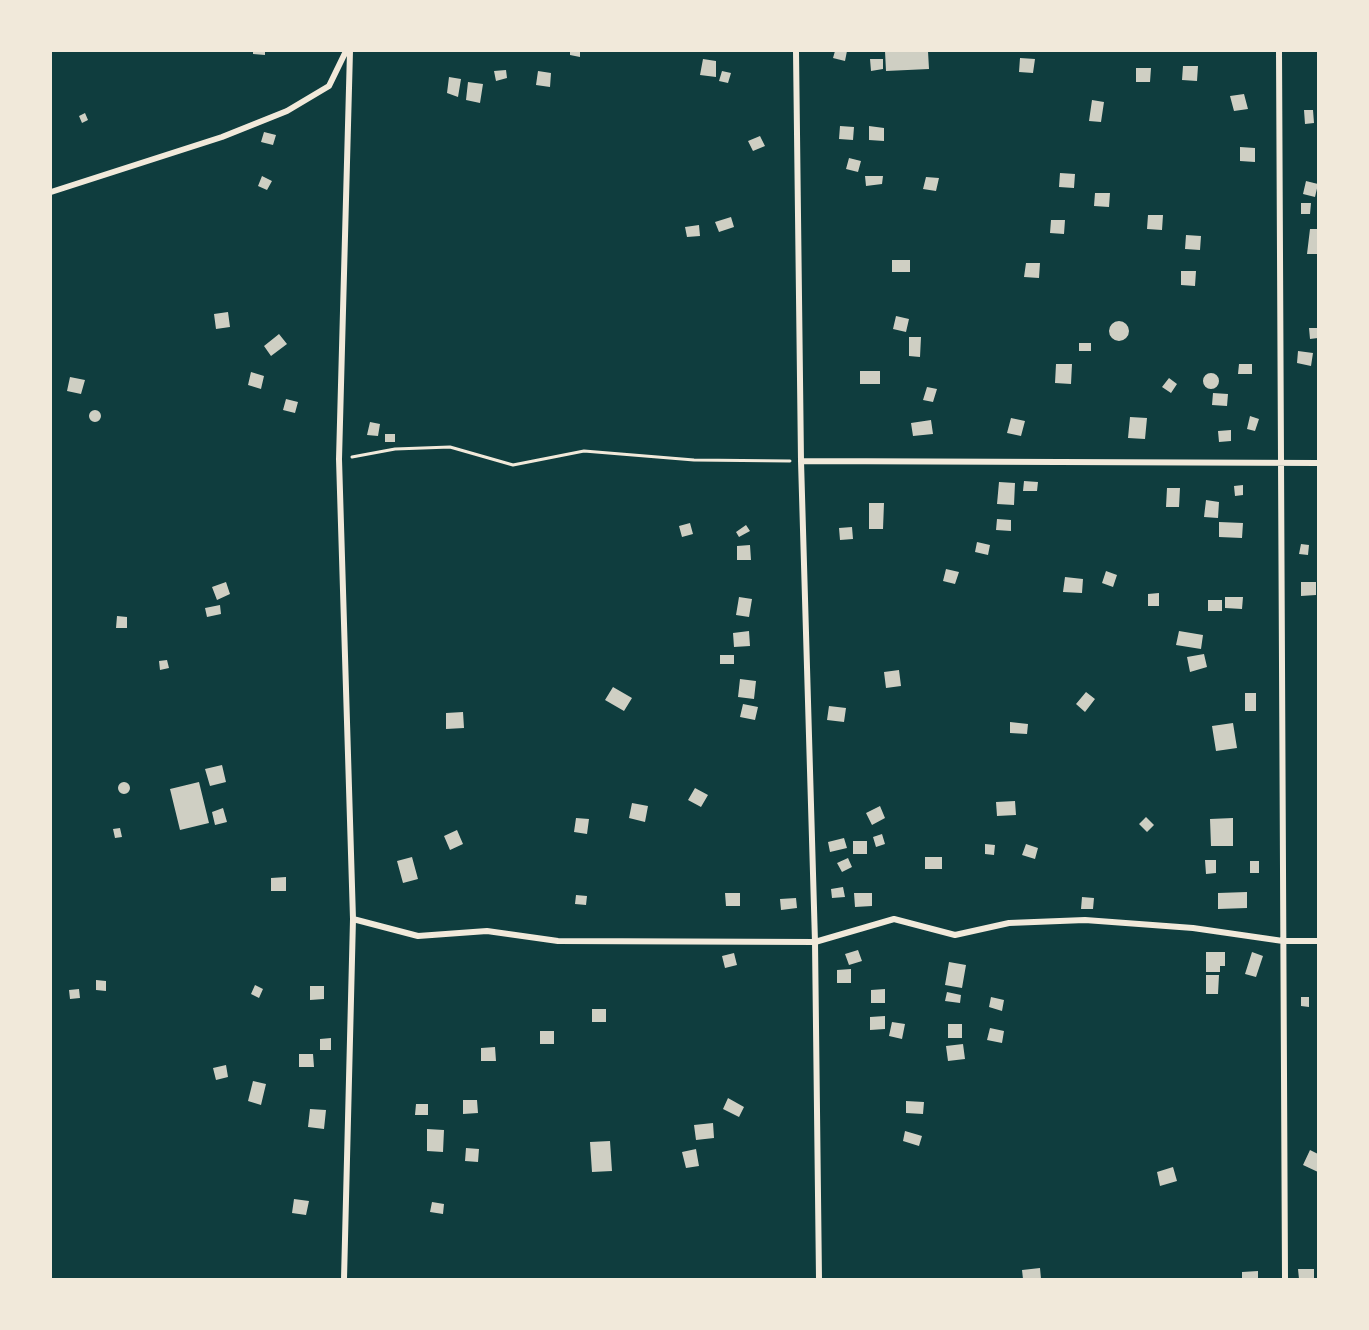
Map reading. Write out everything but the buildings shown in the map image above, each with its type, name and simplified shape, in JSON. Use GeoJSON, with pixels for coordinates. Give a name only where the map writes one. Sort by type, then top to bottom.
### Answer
{"type":"FeatureCollection","features":[{"type":"Feature","properties":{"kind":"street"},"geometry":{"type":"LineString","coordinates":[[51,192],[222,137],[287,111],[329,86],[348,51]]}},
{"type":"Feature","properties":{"kind":"street"},"geometry":{"type":"LineString","coordinates":[[344,1279],[353,919],[339,459],[348,51]]}},
{"type":"Feature","properties":{"kind":"street"},"geometry":{"type":"LineString","coordinates":[[796,51],[801,461],[815,942],[819,1279]]}},
{"type":"Feature","properties":{"kind":"street"},"geometry":{"type":"LineString","coordinates":[[1279,51],[1285,1279]]}},
{"type":"Feature","properties":{"kind":"street"},"geometry":{"type":"LineString","coordinates":[[801,461],[1318,463]]}},
{"type":"Feature","properties":{"kind":"street"},"geometry":{"type":"LineString","coordinates":[[353,919],[418,936],[487,931],[558,941],[815,942],[894,919],[955,935],[1009,923],[1085,920],[1193,928],[1283,941],[1318,941]]}},
{"type":"Feature","properties":{"kind":"path"},"geometry":{"type":"LineString","coordinates":[[339,459],[395,449],[450,447],[513,465],[584,451],[694,460],[801,461]]}}]}
